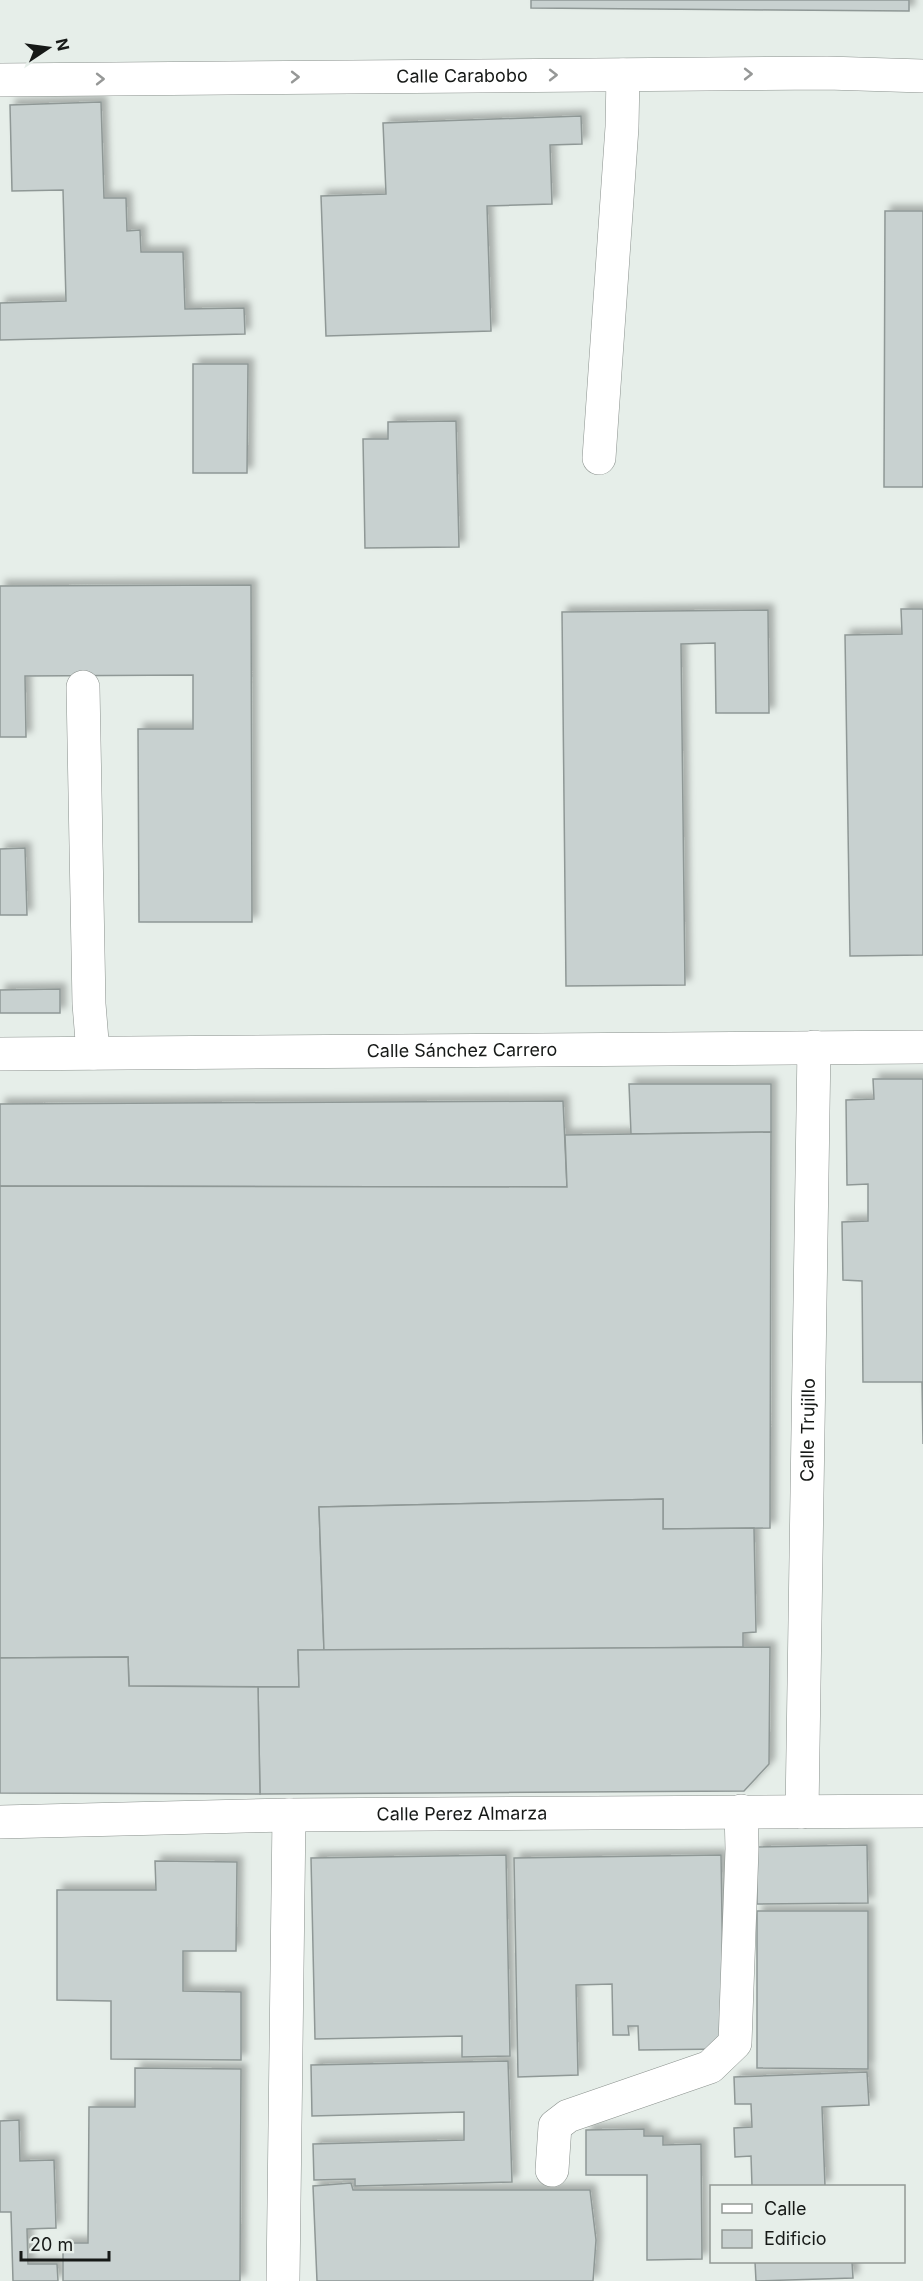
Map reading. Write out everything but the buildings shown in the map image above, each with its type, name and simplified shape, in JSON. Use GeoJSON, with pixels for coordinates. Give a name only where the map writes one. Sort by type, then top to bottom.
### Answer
{"type":"FeatureCollection","features":[{"type":"Feature","properties":{"kind":"street","name":"Calle Carabobo"},"geometry":{"type":"LineString","coordinates":[[0,80],[827,73],[923,76]]}},
{"type":"Feature","properties":{"kind":"street"},"geometry":{"type":"LineString","coordinates":[[599,458],[622,127],[622,75]]}},
{"type":"Feature","properties":{"kind":"street"},"geometry":{"type":"LineString","coordinates":[[83,687],[89,1004],[93,1053]]}},
{"type":"Feature","properties":{"kind":"street","name":"Calle Trujillo"},"geometry":{"type":"LineString","coordinates":[[802,1812],[814,1047]]}},
{"type":"Feature","properties":{"kind":"street","name":"Calle Sánchez Carrero"},"geometry":{"type":"LineString","coordinates":[[0,1054],[923,1047]]}},
{"type":"Feature","properties":{"kind":"street","name":"Calle Perez Almarza"},"geometry":{"type":"LineString","coordinates":[[0,1822],[289,1815],[923,1810]]}},
{"type":"Feature","properties":{"kind":"street"},"geometry":{"type":"LineString","coordinates":[[552,2170],[555,2126],[568,2116],[710,2067],[735,2043],[742,1849],[741,1811]]}},
{"type":"Feature","properties":{"kind":"street"},"geometry":{"type":"LineString","coordinates":[[283,2281],[289,1815]]}}]}
